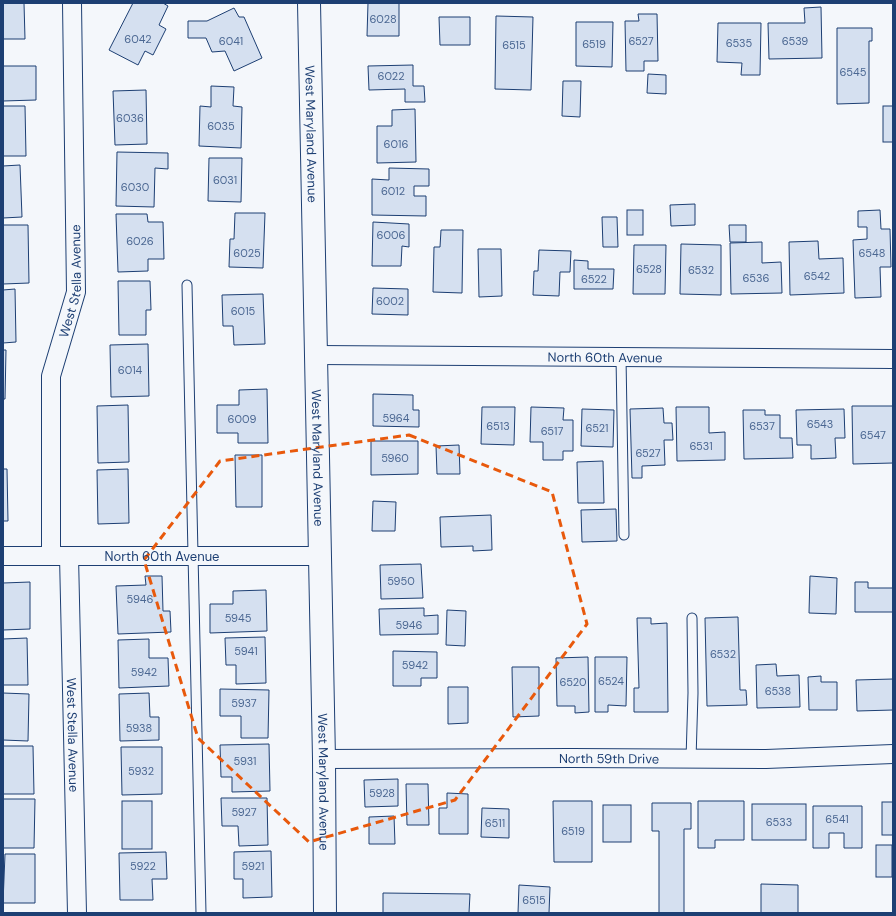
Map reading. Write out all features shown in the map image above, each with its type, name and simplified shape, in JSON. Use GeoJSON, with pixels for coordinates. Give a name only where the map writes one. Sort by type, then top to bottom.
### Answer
{"type":"FeatureCollection","features":[{"type":"Feature","properties":{"kind":"street","name":"West Stella Avenue"},"geometry":{"type":"LineString","coordinates":[[51,556],[51,376],[76,292],[72,3]]}},
{"type":"Feature","properties":{"kind":"street","name":"West Maryland Avenue"},"geometry":{"type":"LineString","coordinates":[[309,3],[324,760],[325,913]]}},
{"type":"Feature","properties":{"kind":"street","name":"North 60th Avenue"},"geometry":{"type":"LineString","coordinates":[[316,355],[893,359]]}},
{"type":"Feature","properties":{"kind":"street","name":"North 60th Avenue"},"geometry":{"type":"LineString","coordinates":[[3,556],[320,556]]}},
{"type":"Feature","properties":{"kind":"street","name":"West Stella Avenue"},"geometry":{"type":"LineString","coordinates":[[69,556],[77,913]]}},
{"type":"Feature","properties":{"kind":"street","name":"North 59th Drive"},"geometry":{"type":"LineString","coordinates":[[324,760],[563,758],[766,760],[893,754]]}},
{"type":"Feature","properties":{"kind":"lane"},"geometry":{"type":"LineString","coordinates":[[187,285],[201,913]]}},
{"type":"Feature","properties":{"kind":"lane"},"geometry":{"type":"LineString","coordinates":[[621,357],[624,535]]}},
{"type":"Feature","properties":{"kind":"lane"},"geometry":{"type":"LineString","coordinates":[[691,759],[693,693],[692,618]]}},
{"type":"Feature","properties":{"kind":"highlighted area"},"geometry":{"type":"Polygon","coordinates":[[[409,435],[552,492],[587,624],[455,800],[309,842],[198,738],[144,560],[220,461],[409,435]]]}},
{"type":"Feature","properties":{"kind":"building"},"geometry":{"type":"Polygon","coordinates":[[[3,3],[24,3],[25,39],[3,39],[3,3]]]}},
{"type":"Feature","properties":{"kind":"building"},"geometry":{"type":"Polygon","coordinates":[[[133,3],[163,3],[168,6],[159,25],[166,29],[153,55],[145,51],[138,65],[109,50],[133,3]]]}},
{"type":"Feature","properties":{"kind":"building"},"geometry":{"type":"Polygon","coordinates":[[[368,3],[399,3],[399,36],[367,36],[368,3]]]}},
{"type":"Feature","properties":{"kind":"building"},"geometry":{"type":"Polygon","coordinates":[[[821,7],[822,58],[769,59],[768,23],[805,23],[804,8],[821,7]]]}},
{"type":"Feature","properties":{"kind":"building"},"geometry":{"type":"Polygon","coordinates":[[[234,8],[239,17],[244,17],[262,58],[234,71],[225,51],[212,52],[206,38],[188,38],[188,21],[207,21],[234,8]]]}},
{"type":"Feature","properties":{"kind":"building"},"geometry":{"type":"Polygon","coordinates":[[[638,14],[657,14],[658,61],[644,61],[644,71],[626,71],[625,21],[639,21],[638,14]]]}},
{"type":"Feature","properties":{"kind":"building"},"geometry":{"type":"Polygon","coordinates":[[[496,16],[533,17],[531,90],[495,89],[496,16]]]}},
{"type":"Feature","properties":{"kind":"building"},"geometry":{"type":"Polygon","coordinates":[[[439,17],[470,17],[470,45],[440,45],[439,17]]]}},
{"type":"Feature","properties":{"kind":"building"},"geometry":{"type":"Polygon","coordinates":[[[576,22],[613,22],[612,67],[576,66],[576,22]]]}},
{"type":"Feature","properties":{"kind":"building"},"geometry":{"type":"Polygon","coordinates":[[[718,23],[761,23],[760,75],[741,75],[742,63],[717,62],[718,23]]]}},
{"type":"Feature","properties":{"kind":"building"},"geometry":{"type":"Polygon","coordinates":[[[837,28],[872,28],[872,41],[869,41],[869,103],[837,104],[837,28]]]}},
{"type":"Feature","properties":{"kind":"building"},"geometry":{"type":"Polygon","coordinates":[[[413,65],[413,86],[424,86],[425,102],[405,102],[405,89],[369,90],[368,66],[413,65]]]}},
{"type":"Feature","properties":{"kind":"building"},"geometry":{"type":"Polygon","coordinates":[[[3,66],[36,66],[36,100],[3,101],[3,66]]]}},
{"type":"Feature","properties":{"kind":"building"},"geometry":{"type":"Polygon","coordinates":[[[648,74],[666,75],[666,94],[647,93],[648,74]]]}},
{"type":"Feature","properties":{"kind":"building"},"geometry":{"type":"Polygon","coordinates":[[[563,81],[581,81],[580,117],[562,116],[563,81]]]}},
{"type":"Feature","properties":{"kind":"building"},"geometry":{"type":"Polygon","coordinates":[[[211,86],[234,87],[233,106],[242,107],[241,148],[199,146],[200,106],[211,107],[211,86]]]}},
{"type":"Feature","properties":{"kind":"building"},"geometry":{"type":"Polygon","coordinates":[[[146,90],[147,144],[115,145],[113,91],[146,90]]]}},
{"type":"Feature","properties":{"kind":"building"},"geometry":{"type":"Polygon","coordinates":[[[3,106],[25,106],[26,156],[3,156],[3,106]]]}},
{"type":"Feature","properties":{"kind":"building"},"geometry":{"type":"Polygon","coordinates":[[[883,106],[893,106],[893,142],[883,142],[883,106]]]}},
{"type":"Feature","properties":{"kind":"building"},"geometry":{"type":"Polygon","coordinates":[[[415,109],[416,162],[377,163],[377,126],[392,126],[392,110],[415,109]]]}},
{"type":"Feature","properties":{"kind":"building"},"geometry":{"type":"Polygon","coordinates":[[[117,152],[168,153],[168,169],[155,168],[154,207],[116,206],[117,152]]]}},
{"type":"Feature","properties":{"kind":"building"},"geometry":{"type":"Polygon","coordinates":[[[209,158],[242,158],[241,202],[208,201],[209,158]]]}},
{"type":"Feature","properties":{"kind":"building"},"geometry":{"type":"Polygon","coordinates":[[[20,165],[22,217],[3,218],[3,166],[20,165]]]}},
{"type":"Feature","properties":{"kind":"building"},"geometry":{"type":"Polygon","coordinates":[[[389,168],[429,169],[429,186],[414,186],[414,196],[426,196],[426,216],[372,215],[372,179],[389,180],[389,168]]]}},
{"type":"Feature","properties":{"kind":"building"},"geometry":{"type":"Polygon","coordinates":[[[695,204],[695,225],[671,226],[670,205],[695,204]]]}},
{"type":"Feature","properties":{"kind":"building"},"geometry":{"type":"Polygon","coordinates":[[[627,210],[643,210],[643,235],[627,235],[627,210]]]}},
{"type":"Feature","properties":{"kind":"building"},"geometry":{"type":"Polygon","coordinates":[[[880,210],[881,229],[890,229],[891,267],[880,267],[881,297],[855,298],[853,240],[867,239],[867,227],[858,227],[858,211],[880,210]]]}},
{"type":"Feature","properties":{"kind":"building"},"geometry":{"type":"Polygon","coordinates":[[[235,213],[265,213],[263,268],[229,267],[230,239],[234,239],[235,213]]]}},
{"type":"Feature","properties":{"kind":"building"},"geometry":{"type":"Polygon","coordinates":[[[116,214],[147,214],[148,222],[163,222],[164,259],[148,259],[148,271],[118,272],[116,214]]]}},
{"type":"Feature","properties":{"kind":"building"},"geometry":{"type":"Polygon","coordinates":[[[602,217],[617,217],[618,247],[603,247],[602,217]]]}},
{"type":"Feature","properties":{"kind":"building"},"geometry":{"type":"Polygon","coordinates":[[[373,222],[409,224],[409,247],[402,246],[401,266],[372,266],[373,222]]]}},
{"type":"Feature","properties":{"kind":"building"},"geometry":{"type":"Polygon","coordinates":[[[3,225],[28,225],[29,283],[3,284],[3,225]]]}},
{"type":"Feature","properties":{"kind":"building"},"geometry":{"type":"Polygon","coordinates":[[[729,225],[746,225],[746,242],[730,242],[729,225]]]}},
{"type":"Feature","properties":{"kind":"building"},"geometry":{"type":"Polygon","coordinates":[[[441,230],[463,230],[462,293],[433,292],[434,247],[440,247],[441,230]]]}},
{"type":"Feature","properties":{"kind":"building"},"geometry":{"type":"Polygon","coordinates":[[[818,241],[819,259],[843,258],[844,293],[790,295],[789,242],[818,241]]]}},
{"type":"Feature","properties":{"kind":"building"},"geometry":{"type":"Polygon","coordinates":[[[762,242],[762,263],[781,262],[782,293],[731,294],[730,243],[762,242]]]}},
{"type":"Feature","properties":{"kind":"building"},"geometry":{"type":"Polygon","coordinates":[[[681,244],[721,245],[721,295],[680,294],[681,244]]]}},
{"type":"Feature","properties":{"kind":"building"},"geometry":{"type":"Polygon","coordinates":[[[634,245],[666,245],[665,294],[633,294],[634,245]]]}},
{"type":"Feature","properties":{"kind":"building"},"geometry":{"type":"Polygon","coordinates":[[[478,249],[501,249],[502,296],[479,297],[478,249]]]}},
{"type":"Feature","properties":{"kind":"building"},"geometry":{"type":"Polygon","coordinates":[[[539,250],[571,251],[570,272],[560,272],[559,296],[533,295],[534,271],[538,271],[539,250]]]}},
{"type":"Feature","properties":{"kind":"building"},"geometry":{"type":"Polygon","coordinates":[[[574,260],[588,261],[588,269],[614,269],[613,289],[574,289],[574,260]]]}},
{"type":"Feature","properties":{"kind":"building"},"geometry":{"type":"Polygon","coordinates":[[[118,281],[150,281],[151,310],[146,310],[146,335],[119,335],[118,281]]]}},
{"type":"Feature","properties":{"kind":"building"},"geometry":{"type":"Polygon","coordinates":[[[373,288],[408,289],[408,315],[372,314],[373,288]]]}},
{"type":"Feature","properties":{"kind":"building"},"geometry":{"type":"Polygon","coordinates":[[[15,289],[16,342],[3,343],[3,290],[15,289]]]}},
{"type":"Feature","properties":{"kind":"building"},"geometry":{"type":"Polygon","coordinates":[[[263,294],[265,344],[234,345],[233,326],[223,326],[222,295],[263,294]]]}},
{"type":"Feature","properties":{"kind":"building"},"geometry":{"type":"Polygon","coordinates":[[[148,344],[149,396],[111,397],[110,345],[148,344]]]}},
{"type":"Feature","properties":{"kind":"building"},"geometry":{"type":"Polygon","coordinates":[[[3,350],[6,350],[5,399],[3,399],[3,350]]]}},
{"type":"Feature","properties":{"kind":"building"},"geometry":{"type":"Polygon","coordinates":[[[267,389],[268,443],[238,443],[238,433],[217,433],[217,405],[239,405],[239,390],[267,389]]]}},
{"type":"Feature","properties":{"kind":"building"},"geometry":{"type":"Polygon","coordinates":[[[373,394],[413,395],[413,410],[419,410],[419,427],[373,426],[373,394]]]}},
{"type":"Feature","properties":{"kind":"building"},"geometry":{"type":"Polygon","coordinates":[[[128,405],[129,462],[98,463],[97,406],[128,405]]]}},
{"type":"Feature","properties":{"kind":"building"},"geometry":{"type":"Polygon","coordinates":[[[852,406],[893,406],[893,463],[853,464],[852,406]]]}},
{"type":"Feature","properties":{"kind":"building"},"geometry":{"type":"Polygon","coordinates":[[[482,407],[515,407],[514,445],[481,444],[482,407]]]}},
{"type":"Feature","properties":{"kind":"building"},"geometry":{"type":"Polygon","coordinates":[[[531,407],[564,408],[563,420],[573,420],[573,451],[563,451],[563,460],[543,460],[543,442],[530,442],[531,407]]]}},
{"type":"Feature","properties":{"kind":"building"},"geometry":{"type":"Polygon","coordinates":[[[676,407],[709,407],[709,433],[725,432],[725,460],[677,461],[676,407]]]}},
{"type":"Feature","properties":{"kind":"building"},"geometry":{"type":"Polygon","coordinates":[[[663,408],[664,423],[672,423],[673,440],[664,440],[665,465],[642,466],[642,478],[632,478],[630,409],[663,408]]]}},
{"type":"Feature","properties":{"kind":"building"},"geometry":{"type":"Polygon","coordinates":[[[582,409],[614,410],[613,447],[581,446],[582,409]]]}},
{"type":"Feature","properties":{"kind":"building"},"geometry":{"type":"Polygon","coordinates":[[[844,409],[845,438],[835,438],[836,458],[811,459],[811,445],[797,445],[796,410],[844,409]]]}},
{"type":"Feature","properties":{"kind":"building"},"geometry":{"type":"Polygon","coordinates":[[[743,410],[765,410],[765,415],[780,415],[780,438],[792,438],[793,458],[744,459],[743,410]]]}},
{"type":"Feature","properties":{"kind":"building"},"geometry":{"type":"Polygon","coordinates":[[[371,441],[418,441],[418,474],[371,475],[371,441]]]}},
{"type":"Feature","properties":{"kind":"building"},"geometry":{"type":"Polygon","coordinates":[[[459,445],[460,474],[437,474],[436,446],[459,445]]]}},
{"type":"Feature","properties":{"kind":"building"},"geometry":{"type":"Polygon","coordinates":[[[235,455],[262,455],[262,507],[236,507],[235,455]]]}},
{"type":"Feature","properties":{"kind":"building"},"geometry":{"type":"Polygon","coordinates":[[[603,461],[604,503],[578,503],[577,462],[603,461]]]}},
{"type":"Feature","properties":{"kind":"building"},"geometry":{"type":"Polygon","coordinates":[[[3,469],[7,469],[8,521],[3,521],[3,469]]]}},
{"type":"Feature","properties":{"kind":"building"},"geometry":{"type":"Polygon","coordinates":[[[128,469],[129,523],[98,524],[97,470],[128,469]]]}},
{"type":"Feature","properties":{"kind":"building"},"geometry":{"type":"Polygon","coordinates":[[[373,501],[396,502],[395,531],[372,531],[373,501]]]}},
{"type":"Feature","properties":{"kind":"building"},"geometry":{"type":"Polygon","coordinates":[[[616,509],[617,541],[582,542],[581,510],[616,509]]]}},
{"type":"Feature","properties":{"kind":"building"},"geometry":{"type":"Polygon","coordinates":[[[491,515],[492,550],[473,551],[473,546],[441,547],[440,517],[491,515]]]}},
{"type":"Feature","properties":{"kind":"building"},"geometry":{"type":"Polygon","coordinates":[[[421,564],[423,598],[381,599],[380,565],[421,564]]]}},
{"type":"Feature","properties":{"kind":"building"},"geometry":{"type":"Polygon","coordinates":[[[145,576],[162,576],[163,611],[170,611],[171,632],[118,634],[116,586],[146,585],[145,576]]]}},
{"type":"Feature","properties":{"kind":"building"},"geometry":{"type":"Polygon","coordinates":[[[810,576],[837,578],[836,614],[809,613],[810,576]]]}},
{"type":"Feature","properties":{"kind":"building"},"geometry":{"type":"Polygon","coordinates":[[[30,582],[30,629],[3,630],[3,583],[30,582]]]}},
{"type":"Feature","properties":{"kind":"building"},"geometry":{"type":"Polygon","coordinates":[[[855,582],[868,582],[868,588],[893,588],[893,612],[855,612],[855,582]]]}},
{"type":"Feature","properties":{"kind":"building"},"geometry":{"type":"Polygon","coordinates":[[[266,590],[267,631],[210,633],[210,604],[233,604],[233,591],[266,590]]]}},
{"type":"Feature","properties":{"kind":"building"},"geometry":{"type":"Polygon","coordinates":[[[424,608],[424,616],[438,615],[438,634],[380,635],[379,609],[424,608]]]}},
{"type":"Feature","properties":{"kind":"building"},"geometry":{"type":"Polygon","coordinates":[[[447,610],[466,611],[465,646],[446,645],[447,610]]]}},
{"type":"Feature","properties":{"kind":"building"},"geometry":{"type":"Polygon","coordinates":[[[738,617],[740,690],[746,690],[747,705],[707,706],[705,618],[738,617]]]}},
{"type":"Feature","properties":{"kind":"building"},"geometry":{"type":"Polygon","coordinates":[[[637,618],[651,618],[651,624],[667,623],[668,712],[634,712],[634,688],[639,688],[637,618]]]}},
{"type":"Feature","properties":{"kind":"building"},"geometry":{"type":"Polygon","coordinates":[[[265,637],[266,683],[236,684],[236,665],[226,665],[225,638],[265,637]]]}},
{"type":"Feature","properties":{"kind":"building"},"geometry":{"type":"Polygon","coordinates":[[[27,638],[28,685],[3,685],[3,639],[27,638]]]}},
{"type":"Feature","properties":{"kind":"building"},"geometry":{"type":"Polygon","coordinates":[[[149,639],[149,658],[168,658],[169,686],[119,688],[118,640],[149,639]]]}},
{"type":"Feature","properties":{"kind":"building"},"geometry":{"type":"Polygon","coordinates":[[[393,651],[437,652],[437,678],[421,678],[421,686],[393,686],[393,651]]]}},
{"type":"Feature","properties":{"kind":"building"},"geometry":{"type":"Polygon","coordinates":[[[588,657],[589,712],[575,713],[575,706],[557,706],[556,658],[588,657]]]}},
{"type":"Feature","properties":{"kind":"building"},"geometry":{"type":"Polygon","coordinates":[[[595,657],[627,657],[626,706],[608,705],[608,712],[595,712],[595,657]]]}},
{"type":"Feature","properties":{"kind":"building"},"geometry":{"type":"Polygon","coordinates":[[[776,664],[777,676],[799,675],[800,707],[757,708],[756,665],[776,664]]]}},
{"type":"Feature","properties":{"kind":"building"},"geometry":{"type":"Polygon","coordinates":[[[512,667],[539,667],[539,716],[513,717],[512,667]]]}},
{"type":"Feature","properties":{"kind":"building"},"geometry":{"type":"Polygon","coordinates":[[[821,676],[821,682],[837,682],[837,710],[809,710],[808,677],[821,676]]]}},
{"type":"Feature","properties":{"kind":"building"},"geometry":{"type":"Polygon","coordinates":[[[893,679],[893,710],[857,711],[856,680],[893,679]]]}},
{"type":"Feature","properties":{"kind":"building"},"geometry":{"type":"Polygon","coordinates":[[[448,687],[468,687],[468,723],[448,724],[448,687]]]}},
{"type":"Feature","properties":{"kind":"building"},"geometry":{"type":"Polygon","coordinates":[[[220,689],[269,690],[268,738],[241,738],[241,716],[220,716],[220,689]]]}},
{"type":"Feature","properties":{"kind":"building"},"geometry":{"type":"Polygon","coordinates":[[[3,693],[29,694],[28,741],[3,740],[3,693]]]}},
{"type":"Feature","properties":{"kind":"building"},"geometry":{"type":"Polygon","coordinates":[[[149,693],[150,717],[159,717],[159,740],[120,741],[119,694],[149,693]]]}},
{"type":"Feature","properties":{"kind":"building"},"geometry":{"type":"Polygon","coordinates":[[[269,744],[270,791],[232,792],[232,777],[221,777],[220,745],[269,744]]]}},
{"type":"Feature","properties":{"kind":"building"},"geometry":{"type":"Polygon","coordinates":[[[3,746],[33,746],[34,794],[3,794],[3,746]]]}},
{"type":"Feature","properties":{"kind":"building"},"geometry":{"type":"Polygon","coordinates":[[[121,747],[162,747],[162,794],[122,795],[121,747]]]}},
{"type":"Feature","properties":{"kind":"building"},"geometry":{"type":"Polygon","coordinates":[[[398,779],[398,806],[365,807],[364,780],[398,779]]]}},
{"type":"Feature","properties":{"kind":"building"},"geometry":{"type":"Polygon","coordinates":[[[406,784],[428,784],[429,825],[407,825],[406,784]]]}},
{"type":"Feature","properties":{"kind":"building"},"geometry":{"type":"Polygon","coordinates":[[[447,793],[468,794],[468,834],[439,834],[439,808],[447,808],[447,793]]]}},
{"type":"Feature","properties":{"kind":"building"},"geometry":{"type":"Polygon","coordinates":[[[221,798],[267,798],[268,845],[239,846],[238,826],[222,826],[221,798]]]}},
{"type":"Feature","properties":{"kind":"building"},"geometry":{"type":"Polygon","coordinates":[[[3,799],[35,799],[34,848],[3,848],[3,799]]]}},
{"type":"Feature","properties":{"kind":"building"},"geometry":{"type":"Polygon","coordinates":[[[122,801],[152,801],[152,849],[122,849],[122,801]]]}},
{"type":"Feature","properties":{"kind":"building"},"geometry":{"type":"Polygon","coordinates":[[[553,801],[592,801],[592,862],[554,862],[553,801]]]}},
{"type":"Feature","properties":{"kind":"building"},"geometry":{"type":"Polygon","coordinates":[[[698,801],[744,801],[744,840],[715,840],[715,848],[698,848],[698,801]]]}},
{"type":"Feature","properties":{"kind":"building"},"geometry":{"type":"Polygon","coordinates":[[[882,802],[893,802],[893,835],[882,835],[882,802]]]}},
{"type":"Feature","properties":{"kind":"building"},"geometry":{"type":"Polygon","coordinates":[[[652,803],[691,803],[691,829],[684,829],[684,913],[659,913],[659,831],[652,831],[652,803]]]}},
{"type":"Feature","properties":{"kind":"building"},"geometry":{"type":"Polygon","coordinates":[[[752,804],[806,804],[806,840],[752,840],[752,804]]]}},
{"type":"Feature","properties":{"kind":"building"},"geometry":{"type":"Polygon","coordinates":[[[603,805],[631,805],[631,842],[603,842],[603,805]]]}},
{"type":"Feature","properties":{"kind":"building"},"geometry":{"type":"Polygon","coordinates":[[[813,806],[862,806],[862,848],[844,848],[844,833],[829,833],[829,848],[813,848],[813,806]]]}},
{"type":"Feature","properties":{"kind":"building"},"geometry":{"type":"Polygon","coordinates":[[[482,808],[509,809],[509,838],[481,837],[482,808]]]}},
{"type":"Feature","properties":{"kind":"building"},"geometry":{"type":"Polygon","coordinates":[[[394,816],[395,844],[369,844],[369,817],[394,816]]]}},
{"type":"Feature","properties":{"kind":"building"},"geometry":{"type":"Polygon","coordinates":[[[876,845],[892,845],[892,877],[876,877],[876,845]]]}},
{"type":"Feature","properties":{"kind":"building"},"geometry":{"type":"Polygon","coordinates":[[[271,851],[272,897],[243,898],[243,879],[234,879],[234,852],[271,851]]]}},
{"type":"Feature","properties":{"kind":"building"},"geometry":{"type":"Polygon","coordinates":[[[166,852],[167,879],[152,879],[153,900],[120,900],[119,853],[166,852]]]}},
{"type":"Feature","properties":{"kind":"building"},"geometry":{"type":"Polygon","coordinates":[[[5,854],[35,854],[35,903],[3,903],[5,854]]]}},
{"type":"Feature","properties":{"kind":"building"},"geometry":{"type":"Polygon","coordinates":[[[761,884],[798,885],[798,913],[761,913],[761,884]]]}},
{"type":"Feature","properties":{"kind":"building"},"geometry":{"type":"Polygon","coordinates":[[[519,885],[550,887],[549,913],[518,913],[519,885]]]}},
{"type":"Feature","properties":{"kind":"building"},"geometry":{"type":"Polygon","coordinates":[[[383,893],[470,894],[469,913],[383,913],[383,893]]]}}]}
